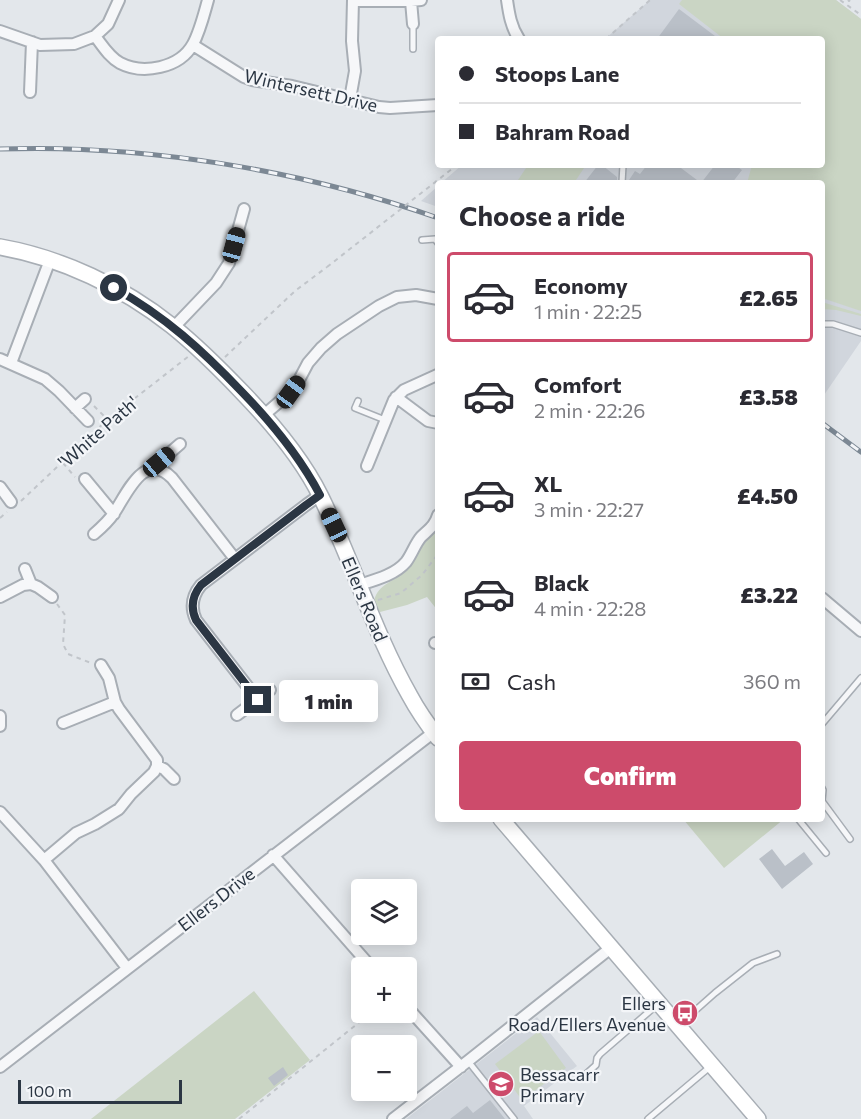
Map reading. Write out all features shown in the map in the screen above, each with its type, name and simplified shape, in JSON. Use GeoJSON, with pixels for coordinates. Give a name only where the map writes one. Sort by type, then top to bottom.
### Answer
{"type":"FeatureCollection","features":[{"type":"Feature","properties":{"kind":"street"},"geometry":{"type":"LineString","coordinates":[[0,31],[40,45],[74,44],[95,36],[108,24],[119,0]]}},
{"type":"Feature","properties":{"kind":"street"},"geometry":{"type":"LineString","coordinates":[[95,36],[106,52],[121,64],[156,69],[180,58],[193,45],[208,0]]}},
{"type":"Feature","properties":{"kind":"street"},"geometry":{"type":"LineString","coordinates":[[350,99],[355,71],[351,41],[353,0],[416,1],[413,24]]}},
{"type":"Feature","properties":{"kind":"street"},"geometry":{"type":"LineString","coordinates":[[507,0],[509,18],[517,36]]}},
{"type":"Feature","properties":{"kind":"street"},"geometry":{"type":"LineString","coordinates":[[30,92],[32,42]]}},
{"type":"Feature","properties":{"kind":"street","name":"Wintersett Drive"},"geometry":{"type":"LineString","coordinates":[[193,45],[252,80],[292,86],[379,107],[435,105]]}},
{"type":"Feature","properties":{"kind":"street"},"geometry":{"type":"LineString","coordinates":[[174,327],[212,288],[229,263],[243,209]]}},
{"type":"Feature","properties":{"kind":"street","name":"Ellers Road"},"geometry":{"type":"LineString","coordinates":[[0,247],[50,260],[99,279],[154,312],[199,349],[264,414],[309,473],[390,657],[411,698],[435,734]]}},
{"type":"Feature","properties":{"kind":"street"},"geometry":{"type":"LineString","coordinates":[[50,260],[5,361],[45,379],[88,422]]}},
{"type":"Feature","properties":{"kind":"street"},"geometry":{"type":"LineString","coordinates":[[264,414],[291,392],[308,363],[337,334],[397,297],[417,295],[435,298]]}},
{"type":"Feature","properties":{"kind":"street"},"geometry":{"type":"LineString","coordinates":[[367,466],[390,405],[396,396],[435,376]]}},
{"type":"Feature","properties":{"kind":"street"},"geometry":{"type":"LineString","coordinates":[[396,396],[428,421],[435,422]]}},
{"type":"Feature","properties":{"kind":"street"},"geometry":{"type":"LineString","coordinates":[[75,408],[85,399]]}},
{"type":"Feature","properties":{"kind":"street"},"geometry":{"type":"LineString","coordinates":[[157,468],[159,462],[180,444]]}},
{"type":"Feature","properties":{"kind":"street"},"geometry":{"type":"LineString","coordinates":[[94,534],[114,514],[133,482],[151,468],[157,468],[171,478],[235,559]]}},
{"type":"Feature","properties":{"kind":"street"},"geometry":{"type":"LineString","coordinates":[[85,479],[114,514]]}},
{"type":"Feature","properties":{"kind":"street"},"geometry":{"type":"LineString","coordinates":[[1,490],[11,507]]}},
{"type":"Feature","properties":{"kind":"street"},"geometry":{"type":"LineString","coordinates":[[258,700],[196,620],[192,606],[195,592],[201,585],[320,495]]}},
{"type":"Feature","properties":{"kind":"street"},"geometry":{"type":"LineString","coordinates":[[359,585],[384,577],[398,569],[435,522]]}},
{"type":"Feature","properties":{"kind":"street"},"geometry":{"type":"LineString","coordinates":[[25,570],[31,584]]}},
{"type":"Feature","properties":{"kind":"street"},"geometry":{"type":"LineString","coordinates":[[0,597],[23,585],[31,584],[52,597]]}},
{"type":"Feature","properties":{"kind":"street"},"geometry":{"type":"LineString","coordinates":[[825,601],[861,631]]}},
{"type":"Feature","properties":{"kind":"street"},"geometry":{"type":"LineString","coordinates":[[44,861],[76,833],[119,809],[157,766],[157,760],[115,702],[110,678],[101,665]]}},
{"type":"Feature","properties":{"kind":"street"},"geometry":{"type":"LineString","coordinates":[[237,715],[270,690]]}},
{"type":"Feature","properties":{"kind":"street"},"geometry":{"type":"LineString","coordinates":[[63,723],[115,702]]}},
{"type":"Feature","properties":{"kind":"street"},"geometry":{"type":"LineString","coordinates":[[0,716],[0,726]]}},
{"type":"Feature","properties":{"kind":"street","name":"Ellers Drive"},"geometry":{"type":"LineString","coordinates":[[0,1067],[273,855],[435,736]]}},
{"type":"Feature","properties":{"kind":"street"},"geometry":{"type":"LineString","coordinates":[[157,766],[164,769],[174,779]]}},
{"type":"Feature","properties":{"kind":"street"},"geometry":{"type":"LineString","coordinates":[[0,812],[44,861],[128,968]]}},
{"type":"Feature","properties":{"kind":"street"},"geometry":{"type":"LineString","coordinates":[[506,822],[758,1119]]}},
{"type":"Feature","properties":{"kind":"street"},"geometry":{"type":"LineString","coordinates":[[273,855],[362,957]]}},
{"type":"Feature","properties":{"kind":"street"},"geometry":{"type":"LineString","coordinates":[[393,1119],[612,947]]}},
{"type":"Feature","properties":{"kind":"street"},"geometry":{"type":"LineString","coordinates":[[417,1017],[464,1064]]}},
{"type":"Feature","properties":{"kind":"lane"},"geometry":{"type":"LineString","coordinates":[[413,24],[413,49]]}},
{"type":"Feature","properties":{"kind":"lane"},"geometry":{"type":"LineString","coordinates":[[422,240],[435,239]]}},
{"type":"Feature","properties":{"kind":"lane"},"geometry":{"type":"LineString","coordinates":[[825,324],[833,324],[861,333]]}},
{"type":"Feature","properties":{"kind":"lane"},"geometry":{"type":"LineString","coordinates":[[358,401],[355,408],[385,420]]}},
{"type":"Feature","properties":{"kind":"lane"},"geometry":{"type":"LineString","coordinates":[[825,720],[861,678]]}},
{"type":"Feature","properties":{"kind":"lane"},"geometry":{"type":"LineString","coordinates":[[825,806],[850,839]]}},
{"type":"Feature","properties":{"kind":"lane"},"geometry":{"type":"LineString","coordinates":[[801,822],[826,854]]}},
{"type":"Feature","properties":{"kind":"lane"},"geometry":{"type":"LineString","coordinates":[[678,1025],[753,963],[777,954]]}},
{"type":"Feature","properties":{"kind":"lane"},"geometry":{"type":"LineString","coordinates":[[586,1074],[596,1065],[600,1054],[659,1003]]}},
{"type":"Feature","properties":{"kind":"lane"},"geometry":{"type":"LineString","coordinates":[[464,1064],[514,1119]]}},
{"type":"Feature","properties":{"kind":"lane"},"geometry":{"type":"LineString","coordinates":[[648,1119],[712,1065]]}},
{"type":"Feature","properties":{"kind":"path"},"geometry":{"type":"LineString","coordinates":[[609,36],[650,0]]}},
{"type":"Feature","properties":{"kind":"path"},"geometry":{"type":"LineString","coordinates":[[840,0],[861,15]]}},
{"type":"Feature","properties":{"kind":"path"},"geometry":{"type":"LineString","coordinates":[[439,180],[454,168]]}},
{"type":"Feature","properties":{"kind":"path"},"geometry":{"type":"LineString","coordinates":[[216,365],[295,291],[435,183]]}},
{"type":"Feature","properties":{"kind":"path","name":"'White Path'"},"geometry":{"type":"LineString","coordinates":[[0,518],[107,420],[199,349]]}},
{"type":"Feature","properties":{"kind":"path"},"geometry":{"type":"LineString","coordinates":[[85,399],[88,399],[107,420]]}},
{"type":"Feature","properties":{"kind":"path"},"geometry":{"type":"LineString","coordinates":[[63,462],[77,480],[85,479]]}},
{"type":"Feature","properties":{"kind":"path"},"geometry":{"type":"LineString","coordinates":[[367,604],[401,593],[422,575],[435,558]]}},
{"type":"Feature","properties":{"kind":"path"},"geometry":{"type":"LineString","coordinates":[[52,597],[65,615],[63,644],[68,654],[88,663],[101,665]]}},
{"type":"Feature","properties":{"kind":"path"},"geometry":{"type":"LineString","coordinates":[[239,1119],[358,1023]]}},
{"type":"Feature","properties":{"kind":"shaded area"},"geometry":{"type":"Polygon","coordinates":[[[650,0],[836,0],[861,19],[861,341],[825,394],[825,180],[444,180],[458,168],[825,168],[825,36],[608,36],[650,0]]]}},
{"type":"Feature","properties":{"kind":"shaded area"},"geometry":{"type":"Polygon","coordinates":[[[435,189],[435,206],[421,201],[435,189]]]}},
{"type":"Feature","properties":{"kind":"shaded area","name":"Bessacarr Primary"},"geometry":{"type":"Polygon","coordinates":[[[537,1017],[577,1066],[524,1106],[533,1119],[406,1119],[537,1017]]]}},
{"type":"Feature","properties":{"kind":"green space"},"geometry":{"type":"Polygon","coordinates":[[[682,0],[836,0],[861,19],[861,311],[825,299],[825,180],[748,180],[751,168],[825,168],[825,36],[720,36],[679,4],[682,0]]]}},
{"type":"Feature","properties":{"kind":"green space"},"geometry":{"type":"Polygon","coordinates":[[[526,168],[584,168],[576,180],[518,180],[526,168]]]}},
{"type":"Feature","properties":{"kind":"green space"},"geometry":{"type":"Polygon","coordinates":[[[825,303],[861,314],[861,316],[825,309],[825,303]]]}},
{"type":"Feature","properties":{"kind":"green space"},"geometry":{"type":"Polygon","coordinates":[[[435,532],[435,607],[427,597],[380,612],[374,601],[379,590],[407,570],[424,544],[435,532]]]}},
{"type":"Feature","properties":{"kind":"green space"},"geometry":{"type":"Polygon","coordinates":[[[686,822],[780,822],[724,868],[686,822]]]}},
{"type":"Feature","properties":{"kind":"green space"},"geometry":{"type":"Polygon","coordinates":[[[254,991],[310,1060],[235,1119],[91,1119],[254,991]]]}},
{"type":"Feature","properties":{"kind":"green space"},"geometry":{"type":"Polygon","coordinates":[[[539,1031],[566,1068],[522,1100],[495,1064],[539,1031]]]}},
{"type":"Feature","properties":{"kind":"building"},"geometry":{"type":"Polygon","coordinates":[[[679,9],[715,36],[659,36],[679,9]]]}},
{"type":"Feature","properties":{"kind":"building"},"geometry":{"type":"Polygon","coordinates":[[[596,168],[606,168],[617,177],[617,180],[586,180],[596,168]]]}},
{"type":"Feature","properties":{"kind":"building"},"geometry":{"type":"Polygon","coordinates":[[[645,168],[681,168],[697,180],[629,180],[635,171],[640,174],[645,168]]]}},
{"type":"Feature","properties":{"kind":"building"},"geometry":{"type":"Polygon","coordinates":[[[713,168],[739,168],[742,170],[734,180],[703,180],[713,168]]]}},
{"type":"Feature","properties":{"kind":"building"},"geometry":{"type":"Polygon","coordinates":[[[772,849],[785,866],[804,852],[813,864],[782,889],[759,859],[772,849]]]}},
{"type":"Feature","properties":{"kind":"building"},"geometry":{"type":"Polygon","coordinates":[[[283,1067],[288,1075],[274,1086],[268,1078],[283,1067]]]}},
{"type":"Feature","properties":{"kind":"building"},"geometry":{"type":"Polygon","coordinates":[[[490,1100],[505,1119],[450,1119],[467,1106],[473,1113],[490,1100]]]}},
{"type":"Feature","properties":{"kind":"railway"},"geometry":{"type":"LineString","coordinates":[[0,149],[110,151],[222,164],[332,186],[435,217]]}},
{"type":"Feature","properties":{"kind":"railway"},"geometry":{"type":"LineString","coordinates":[[825,425],[861,452]]}},
{"type":"Feature","properties":{"kind":"place","name":"Ellers Road/Ellers Avenue"},"geometry":{"type":"Point","coordinates":[685,1013]}},
{"type":"Feature","properties":{"kind":"place","name":"Bessacarr Primary"},"geometry":{"type":"Point","coordinates":[501,1084]}},
{"type":"Feature","properties":{"kind":"route"},"geometry":{"type":"LineString","coordinates":[[114,288],[174,327],[216,365],[264,414],[309,473],[320,495],[201,585],[195,592],[192,606],[196,620],[258,700]]}}]}
